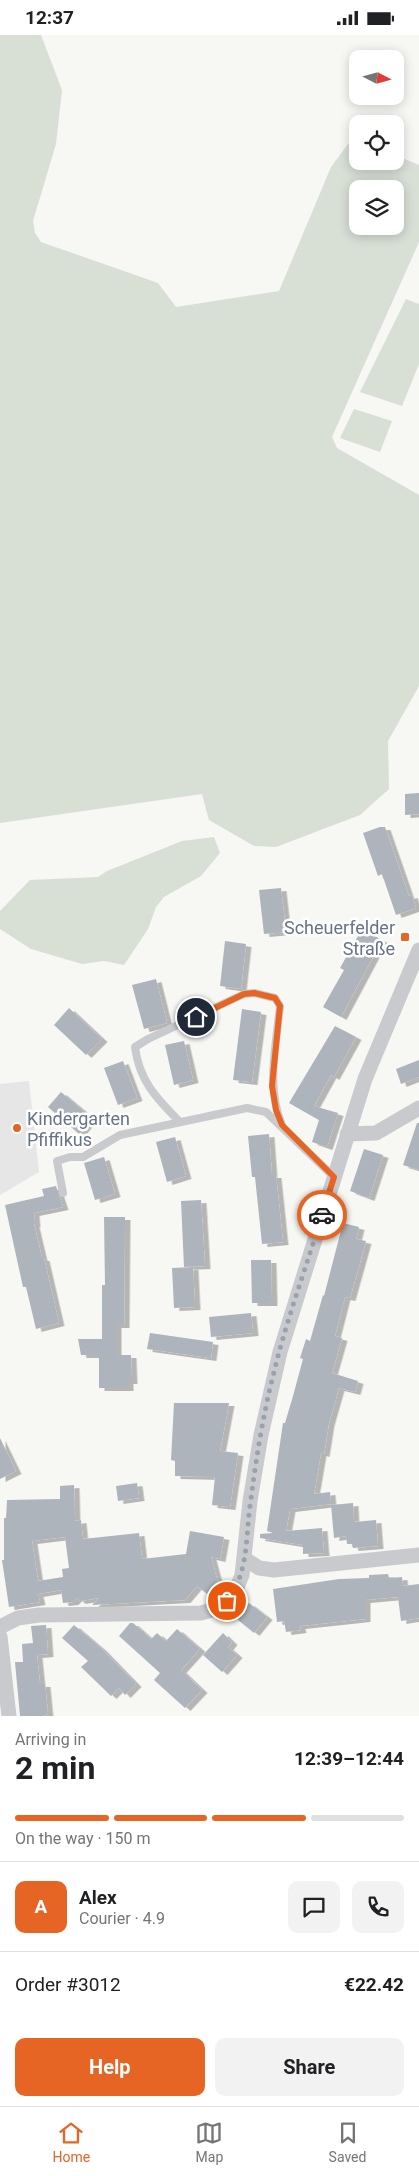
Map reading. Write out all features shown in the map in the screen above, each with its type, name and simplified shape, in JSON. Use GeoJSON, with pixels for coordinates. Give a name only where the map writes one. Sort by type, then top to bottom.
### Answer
{"type":"FeatureCollection","features":[{"type":"Feature","properties":{"kind":"street"},"geometry":{"type":"LineString","coordinates":[[0,1627],[18,1618],[39,1615],[202,1613],[215,1609],[227,1601],[236,1590],[242,1575],[245,1559],[250,1501],[273,1375],[347,1134],[383,1033],[419,950]]}},
{"type":"Feature","properties":{"kind":"street"},"geometry":{"type":"LineString","coordinates":[[347,1134],[376,1133],[419,1107]]}},
{"type":"Feature","properties":{"kind":"street"},"geometry":{"type":"LineString","coordinates":[[245,1559],[259,1568],[274,1570],[419,1555]]}},
{"type":"Feature","properties":{"kind":"street"},"geometry":{"type":"LineString","coordinates":[[0,1636],[9,1716]]}},
{"type":"Feature","properties":{"kind":"lane"},"geometry":{"type":"LineString","coordinates":[[179,1121],[154,1097],[137,1062],[135,1047],[244,994],[254,993],[275,998],[280,1006],[272,1086],[276,1110],[282,1125]]}},
{"type":"Feature","properties":{"kind":"lane"},"geometry":{"type":"LineString","coordinates":[[64,1193],[57,1161],[70,1157],[84,1157],[120,1135],[247,1108],[266,1112],[282,1125],[334,1177]]}},
{"type":"Feature","properties":{"kind":"shaded area"},"geometry":{"type":"Polygon","coordinates":[[[0,35],[41,35],[62,90],[56,144],[33,221],[35,233],[41,242],[158,283],[176,307],[279,291],[331,167],[348,144],[349,170],[404,170],[404,159],[419,165],[419,242],[332,437],[337,448],[419,495],[419,686],[388,741],[389,789],[360,815],[276,847],[254,846],[209,820],[202,794],[0,823],[0,35]]]}},
{"type":"Feature","properties":{"kind":"shaded area"},"geometry":{"type":"Polygon","coordinates":[[[406,299],[419,304],[419,364],[402,406],[360,392],[406,299]]]}},
{"type":"Feature","properties":{"kind":"shaded area"},"geometry":{"type":"Polygon","coordinates":[[[354,409],[392,421],[380,452],[340,438],[354,409]]]}},
{"type":"Feature","properties":{"kind":"shaded area"},"geometry":{"type":"Polygon","coordinates":[[[214,837],[220,853],[201,876],[164,897],[156,907],[148,929],[124,965],[104,961],[82,964],[31,949],[0,929],[0,911],[30,880],[98,877],[107,871],[182,841],[214,837]]]}},
{"type":"Feature","properties":{"kind":"shaded area","name":"Kindergarten Pfiffikus"},"geometry":{"type":"Polygon","coordinates":[[[29,1081],[39,1172],[0,1195],[0,1084],[29,1081]]]}},
{"type":"Feature","properties":{"kind":"building"},"geometry":{"type":"Polygon","coordinates":[[[419,793],[419,814],[405,815],[405,794],[419,793]]]}},
{"type":"Feature","properties":{"kind":"building"},"geometry":{"type":"Polygon","coordinates":[[[385,827],[409,896],[412,895],[416,908],[396,915],[382,874],[378,876],[363,833],[385,827]]]}},
{"type":"Feature","properties":{"kind":"building"},"geometry":{"type":"Polygon","coordinates":[[[281,888],[286,932],[264,934],[259,890],[281,888]]]}},
{"type":"Feature","properties":{"kind":"building"},"geometry":{"type":"Polygon","coordinates":[[[362,929],[382,940],[341,1017],[323,1007],[344,970],[340,968],[362,929]]]}},
{"type":"Feature","properties":{"kind":"building"},"geometry":{"type":"Polygon","coordinates":[[[225,941],[246,944],[241,989],[220,986],[225,941]]]}},
{"type":"Feature","properties":{"kind":"building"},"geometry":{"type":"Polygon","coordinates":[[[156,979],[167,1023],[144,1029],[132,985],[156,979]]]}},
{"type":"Feature","properties":{"kind":"building"},"geometry":{"type":"Polygon","coordinates":[[[69,1008],[102,1039],[86,1055],[54,1025],[69,1008]]]}},
{"type":"Feature","properties":{"kind":"building"},"geometry":{"type":"Polygon","coordinates":[[[242,1009],[261,1012],[252,1082],[233,1080],[242,1009]]]}},
{"type":"Feature","properties":{"kind":"building"},"geometry":{"type":"Polygon","coordinates":[[[335,1026],[356,1037],[334,1077],[331,1075],[314,1106],[338,1113],[327,1147],[312,1142],[319,1120],[289,1103],[335,1026]]]}},
{"type":"Feature","properties":{"kind":"building"},"geometry":{"type":"Polygon","coordinates":[[[184,1041],[193,1080],[174,1085],[165,1045],[184,1041]]]}},
{"type":"Feature","properties":{"kind":"building"},"geometry":{"type":"Polygon","coordinates":[[[419,1060],[419,1077],[401,1084],[396,1069],[419,1060]]]}},
{"type":"Feature","properties":{"kind":"building"},"geometry":{"type":"Polygon","coordinates":[[[123,1061],[137,1098],[118,1105],[104,1068],[123,1061]]]}},
{"type":"Feature","properties":{"kind":"building"},"geometry":{"type":"Polygon","coordinates":[[[61,1092],[92,1118],[79,1134],[48,1107],[61,1092]]]}},
{"type":"Feature","properties":{"kind":"building"},"geometry":{"type":"Polygon","coordinates":[[[417,1123],[419,1123],[419,1170],[403,1165],[417,1123]]]}},
{"type":"Feature","properties":{"kind":"building"},"geometry":{"type":"Polygon","coordinates":[[[269,1134],[272,1175],[276,1175],[283,1242],[262,1244],[255,1177],[252,1177],[248,1136],[269,1134]]]}},
{"type":"Feature","properties":{"kind":"building"},"geometry":{"type":"Polygon","coordinates":[[[175,1137],[186,1176],[167,1182],[156,1142],[175,1137]]]}},
{"type":"Feature","properties":{"kind":"building"},"geometry":{"type":"Polygon","coordinates":[[[364,1149],[383,1155],[369,1198],[350,1191],[364,1149]]]}},
{"type":"Feature","properties":{"kind":"building"},"geometry":{"type":"Polygon","coordinates":[[[104,1157],[115,1194],[95,1200],[84,1163],[104,1157]]]}},
{"type":"Feature","properties":{"kind":"building"},"geometry":{"type":"Polygon","coordinates":[[[56,1186],[63,1207],[34,1213],[34,1224],[59,1323],[36,1329],[26,1287],[23,1287],[5,1205],[44,1196],[42,1189],[56,1186]]]}},
{"type":"Feature","properties":{"kind":"building"},"geometry":{"type":"Polygon","coordinates":[[[201,1200],[205,1266],[184,1267],[181,1201],[201,1200]]]}},
{"type":"Feature","properties":{"kind":"building"},"geometry":{"type":"Polygon","coordinates":[[[104,1217],[125,1217],[124,1325],[116,1325],[116,1355],[131,1355],[132,1381],[128,1381],[128,1388],[99,1388],[99,1355],[81,1355],[78,1339],[102,1339],[102,1285],[105,1285],[104,1217]]]}},
{"type":"Feature","properties":{"kind":"building"},"geometry":{"type":"Polygon","coordinates":[[[343,1223],[359,1227],[356,1239],[366,1241],[350,1298],[345,1297],[335,1336],[342,1338],[332,1373],[358,1381],[355,1392],[339,1388],[329,1423],[324,1454],[321,1453],[314,1494],[330,1492],[331,1504],[290,1509],[286,1531],[322,1528],[324,1553],[303,1554],[303,1545],[260,1538],[260,1534],[273,1533],[267,1531],[283,1423],[285,1423],[293,1396],[303,1359],[300,1358],[306,1339],[310,1341],[324,1296],[343,1223]]]}},
{"type":"Feature","properties":{"kind":"building"},"geometry":{"type":"Polygon","coordinates":[[[251,1260],[271,1260],[272,1303],[252,1303],[251,1260]]]}},
{"type":"Feature","properties":{"kind":"building"},"geometry":{"type":"Polygon","coordinates":[[[193,1267],[195,1307],[174,1308],[172,1268],[193,1267]]]}},
{"type":"Feature","properties":{"kind":"building"},"geometry":{"type":"Polygon","coordinates":[[[251,1313],[253,1333],[211,1337],[209,1317],[251,1313]]]}},
{"type":"Feature","properties":{"kind":"building"},"geometry":{"type":"Polygon","coordinates":[[[150,1333],[213,1342],[211,1358],[147,1349],[150,1333]]]}},
{"type":"Feature","properties":{"kind":"building"},"geometry":{"type":"Polygon","coordinates":[[[174,1403],[229,1403],[220,1451],[238,1453],[230,1507],[212,1505],[215,1477],[175,1476],[175,1461],[171,1460],[174,1403]]]}},
{"type":"Feature","properties":{"kind":"building"},"geometry":{"type":"Polygon","coordinates":[[[0,1438],[16,1471],[0,1479],[0,1438]]]}},
{"type":"Feature","properties":{"kind":"building"},"geometry":{"type":"Polygon","coordinates":[[[137,1483],[139,1498],[118,1501],[116,1486],[137,1483]]]}},
{"type":"Feature","properties":{"kind":"building"},"geometry":{"type":"Polygon","coordinates":[[[74,1485],[75,1521],[81,1520],[83,1539],[139,1533],[142,1559],[186,1554],[190,1531],[224,1537],[220,1559],[211,1557],[221,1594],[212,1598],[197,1586],[185,1600],[92,1605],[99,1598],[80,1601],[77,1598],[73,1602],[63,1603],[61,1590],[38,1594],[40,1602],[9,1607],[2,1560],[4,1560],[4,1518],[6,1518],[7,1500],[60,1499],[60,1486],[74,1485]],[[65,1537],[32,1541],[38,1581],[63,1577],[62,1569],[69,1568],[65,1537]]]}},
{"type":"Feature","properties":{"kind":"building"},"geometry":{"type":"Polygon","coordinates":[[[353,1503],[354,1522],[376,1520],[378,1546],[353,1548],[352,1544],[347,1544],[346,1536],[334,1538],[331,1505],[353,1503]]]}},
{"type":"Feature","properties":{"kind":"building"},"geometry":{"type":"Polygon","coordinates":[[[388,1574],[389,1578],[402,1577],[403,1586],[419,1584],[419,1618],[401,1621],[398,1597],[365,1600],[365,1619],[300,1626],[301,1630],[286,1632],[284,1621],[277,1622],[273,1589],[339,1579],[369,1578],[369,1575],[388,1574]]]}},
{"type":"Feature","properties":{"kind":"building"},"geometry":{"type":"Polygon","coordinates":[[[249,1603],[267,1617],[254,1633],[238,1620],[238,1615],[249,1603]]]}},
{"type":"Feature","properties":{"kind":"building"},"geometry":{"type":"Polygon","coordinates":[[[130,1623],[133,1623],[151,1639],[157,1633],[166,1641],[177,1629],[200,1649],[181,1670],[202,1690],[185,1708],[154,1680],[160,1673],[119,1636],[130,1623]]]}},
{"type":"Feature","properties":{"kind":"building"},"geometry":{"type":"Polygon","coordinates":[[[46,1625],[48,1654],[37,1655],[40,1684],[45,1684],[48,1714],[43,1716],[20,1716],[15,1662],[23,1662],[22,1644],[33,1643],[31,1626],[46,1625]]]}},
{"type":"Feature","properties":{"kind":"building"},"geometry":{"type":"Polygon","coordinates":[[[74,1625],[101,1648],[136,1684],[125,1695],[119,1688],[111,1696],[81,1667],[88,1661],[62,1638],[74,1625]]]}},
{"type":"Feature","properties":{"kind":"building"},"geometry":{"type":"Polygon","coordinates":[[[223,1633],[232,1642],[228,1647],[237,1655],[222,1672],[203,1655],[223,1633]]]}},
{"type":"Feature","properties":{"kind":"way so far"},"geometry":{"type":"LineString","coordinates":[[227,1601],[236,1590],[242,1575],[250,1501],[273,1375],[322,1215]]}},
{"type":"Feature","properties":{"kind":"place","name":"Scheuerfelder Straße"},"geometry":{"type":"Point","coordinates":[405,937]}},
{"type":"Feature","properties":{"kind":"place","name":"Kindergarten Pfiffikus"},"geometry":{"type":"Point","coordinates":[17,1128]}},
{"type":"Feature","properties":{"kind":"route"},"geometry":{"type":"LineString","coordinates":[[196,1017],[244,994],[254,993],[275,998],[280,1006],[272,1086],[276,1110],[282,1125],[334,1177],[322,1215]]}}]}
